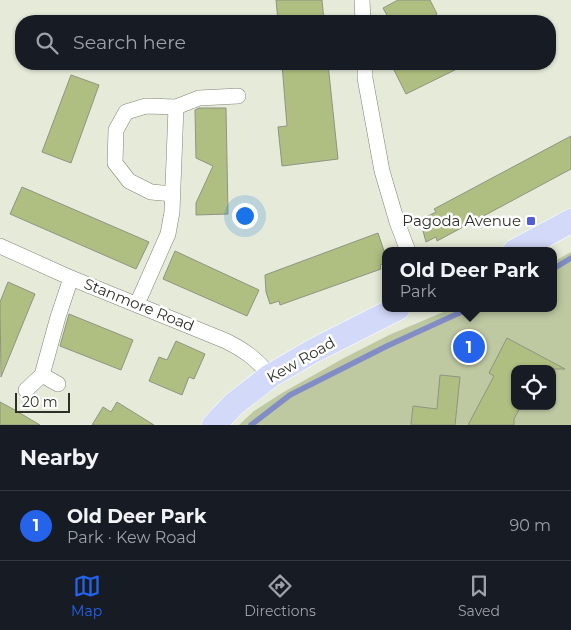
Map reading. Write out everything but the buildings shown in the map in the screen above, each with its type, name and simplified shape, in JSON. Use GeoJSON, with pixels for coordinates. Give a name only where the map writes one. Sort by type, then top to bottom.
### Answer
{"type":"FeatureCollection","features":[{"type":"Feature","properties":{"kind":"main road"},"geometry":{"type":"LineString","coordinates":[[522,247],[571,221]]}},
{"type":"Feature","properties":{"kind":"main road","name":"Kew Road"},"geometry":{"type":"LineString","coordinates":[[214,425],[234,404],[270,376],[312,351],[390,312]]}},
{"type":"Feature","properties":{"kind":"street"},"geometry":{"type":"LineString","coordinates":[[362,0],[363,15]]}},
{"type":"Feature","properties":{"kind":"street"},"geometry":{"type":"LineString","coordinates":[[365,70],[382,171],[406,247]]}},
{"type":"Feature","properties":{"kind":"street"},"geometry":{"type":"LineString","coordinates":[[173,194],[151,192],[129,181],[115,163],[116,130],[126,112],[146,106],[176,106],[199,98],[238,96]]}},
{"type":"Feature","properties":{"kind":"street"},"geometry":{"type":"LineString","coordinates":[[137,304],[168,234],[172,212],[176,106]]}},
{"type":"Feature","properties":{"kind":"street","name":"Stanmore Road"},"geometry":{"type":"LineString","coordinates":[[0,246],[71,278],[239,347],[257,360],[270,376]]}},
{"type":"Feature","properties":{"kind":"street"},"geometry":{"type":"LineString","coordinates":[[26,390],[42,375],[71,278]]}},
{"type":"Feature","properties":{"kind":"street"},"geometry":{"type":"LineString","coordinates":[[42,375],[58,384]]}},
{"type":"Feature","properties":{"kind":"green space"},"geometry":{"type":"Polygon","coordinates":[[[571,252],[571,425],[239,425],[254,411],[282,393],[389,335],[444,312],[557,312],[557,260],[571,252]]]}},
{"type":"Feature","properties":{"kind":"waterway"},"geometry":{"type":"LineString","coordinates":[[557,267],[571,258]]}},
{"type":"Feature","properties":{"kind":"waterway"},"geometry":{"type":"LineString","coordinates":[[251,425],[290,395],[387,346],[461,312]]}},
{"type":"Feature","properties":{"kind":"place","name":"Pagoda Avenue"},"geometry":{"type":"Point","coordinates":[531,221]}},
{"type":"Feature","properties":{"kind":"place","name":"Old Deer Park"},"geometry":{"type":"Point","coordinates":[469,347]}}]}
